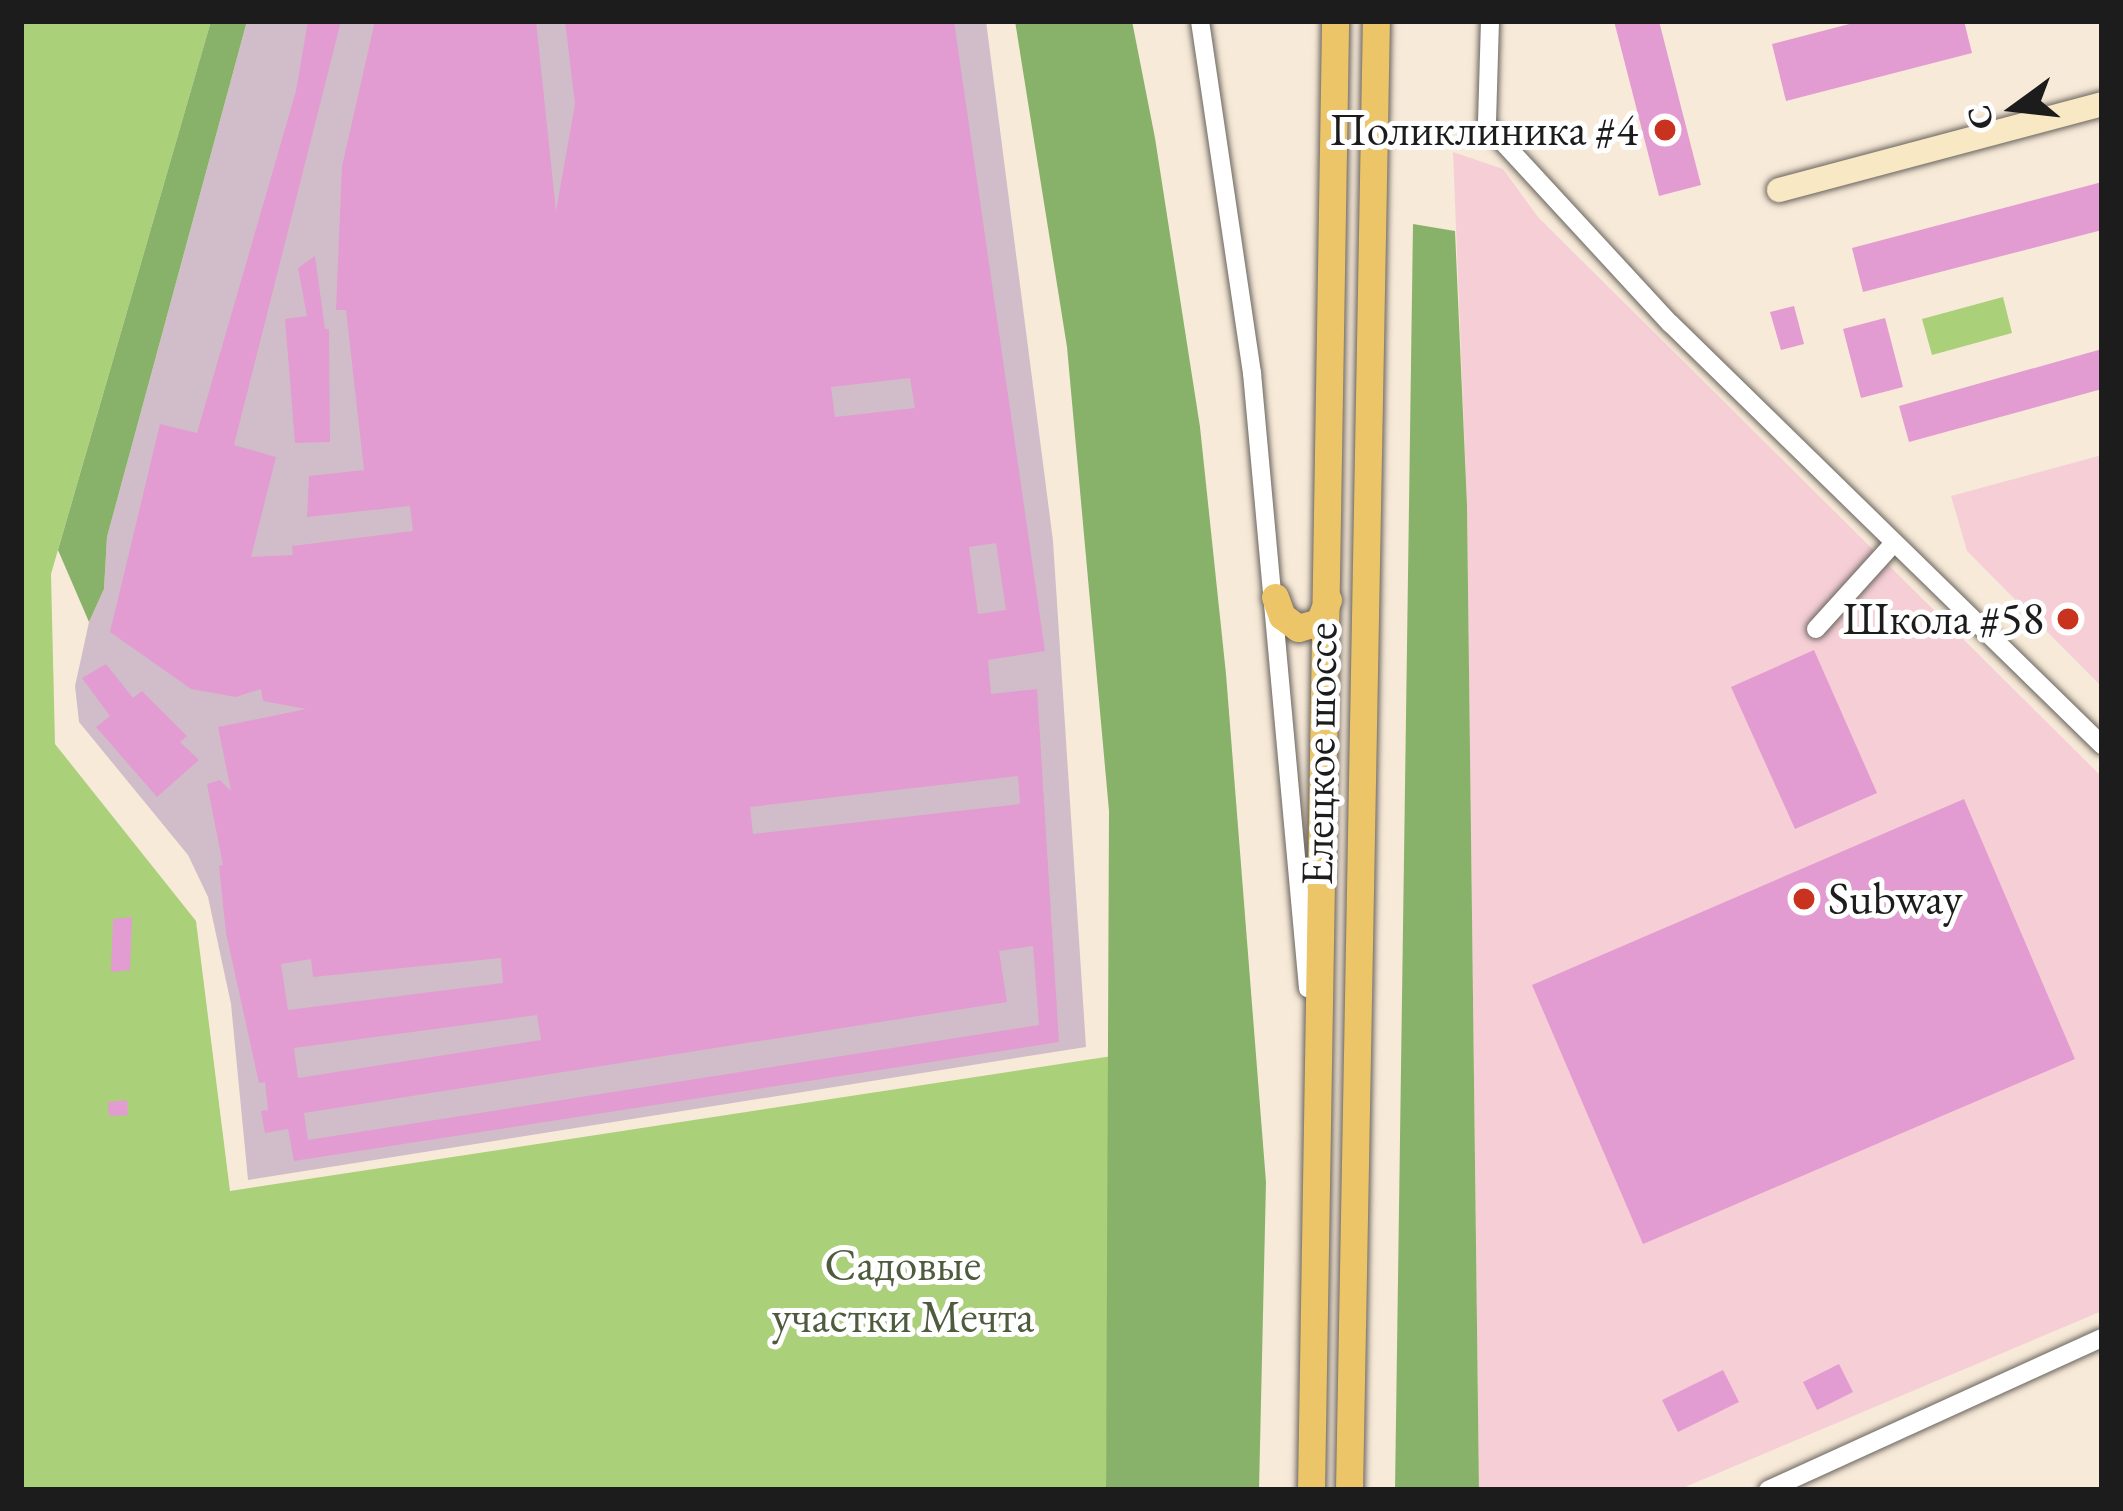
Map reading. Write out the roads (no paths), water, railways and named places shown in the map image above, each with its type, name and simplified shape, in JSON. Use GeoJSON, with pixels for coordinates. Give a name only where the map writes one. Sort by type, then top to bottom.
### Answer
{"type":"FeatureCollection","features":[{"type":"Feature","properties":{"kind":"main road","name":"Елецкое шоссе"},"geometry":{"type":"LineString","coordinates":[[1311,1490],[1335,21]]}},
{"type":"Feature","properties":{"kind":"main road","name":"Елецкое шоссе"},"geometry":{"type":"LineString","coordinates":[[1349,1490],[1376,21]]}},
{"type":"Feature","properties":{"kind":"main road"},"geometry":{"type":"LineString","coordinates":[[1275,597],[1282,616],[1298,628],[1319,622],[1328,600]]}},
{"type":"Feature","properties":{"kind":"street"},"geometry":{"type":"LineString","coordinates":[[1200,21],[1231,209],[1275,597],[1316,1093]]}},
{"type":"Feature","properties":{"kind":"street"},"geometry":{"type":"LineString","coordinates":[[1490,21],[1487,125],[1670,323],[2102,745]]}},
{"type":"Feature","properties":{"kind":"street"},"geometry":{"type":"LineString","coordinates":[[1779,190],[2102,104]]}},
{"type":"Feature","properties":{"kind":"street"},"geometry":{"type":"LineString","coordinates":[[1816,629],[1894,543]]}},
{"type":"Feature","properties":{"kind":"street"},"geometry":{"type":"LineString","coordinates":[[1768,1490],[2102,1338]]}},
{"type":"Feature","properties":{"kind":"place","name":"Поликлиника #4"},"geometry":{"type":"Point","coordinates":[1665,130]}},
{"type":"Feature","properties":{"kind":"place","name":"Школа #58"},"geometry":{"type":"Point","coordinates":[2068,619]}},
{"type":"Feature","properties":{"kind":"place","name":"Subway"},"geometry":{"type":"Point","coordinates":[1804,899]}},
{"type":"Feature","properties":{"kind":"park label","name":"Садовые участки Мечта"},"geometry":{"type":"Point","coordinates":[903,1291]}}]}
